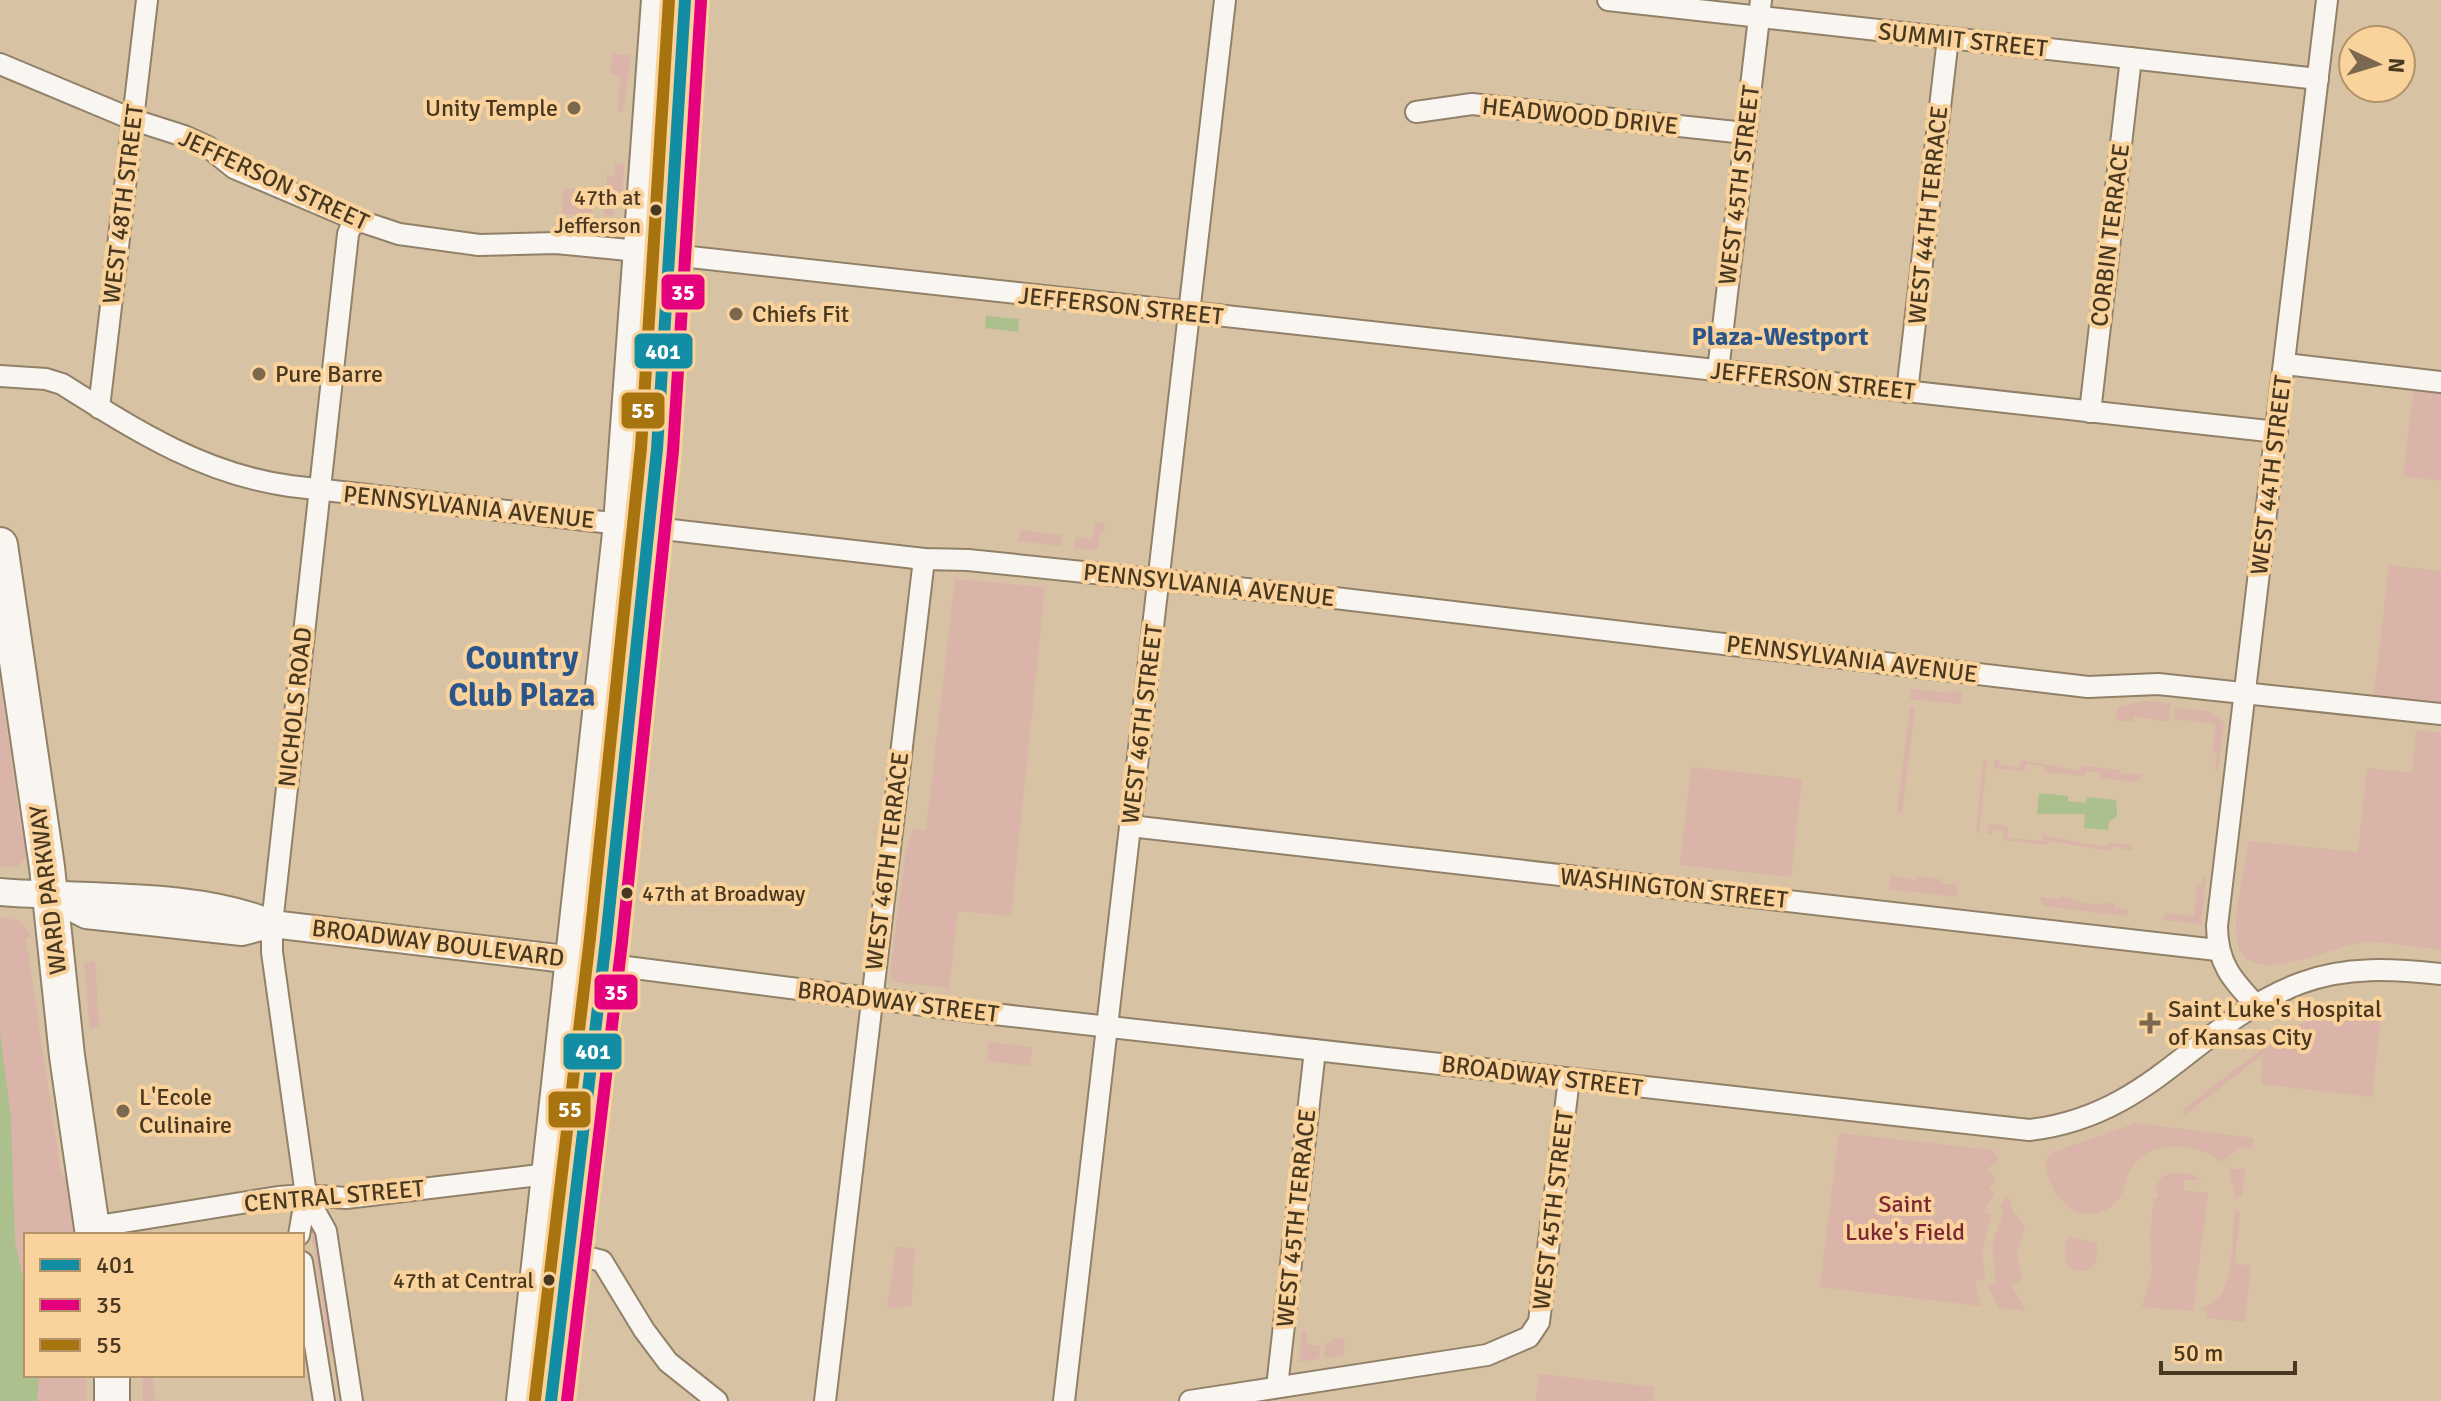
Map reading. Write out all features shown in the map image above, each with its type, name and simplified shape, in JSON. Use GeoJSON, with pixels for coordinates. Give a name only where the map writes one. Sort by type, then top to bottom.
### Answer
{"type":"FeatureCollection","features":[{"type":"Feature","properties":{"kind":"highway","name":"WARD PARKWAY"},"geometry":{"type":"LineString","coordinates":[[0,545],[51,897],[67,1056],[93,1231]]}},
{"type":"Feature","properties":{"kind":"highway"},"geometry":{"type":"LineString","coordinates":[[112,1377],[112,1401]]}},
{"type":"Feature","properties":{"kind":"main road"},"geometry":{"type":"LineString","coordinates":[[562,1174],[603,964],[650,527],[657,0]]}},
{"type":"Feature","properties":{"kind":"main road"},"geometry":{"type":"LineString","coordinates":[[551,1401],[554,1250],[562,1174],[571,958],[619,524],[685,0]]}},
{"type":"Feature","properties":{"kind":"main road"},"geometry":{"type":"LineString","coordinates":[[592,767],[597,794],[609,806],[620,810]]}},
{"type":"Feature","properties":{"kind":"main road"},"geometry":{"type":"LineString","coordinates":[[586,822],[601,835],[614,866]]}},
{"type":"Feature","properties":{"kind":"main road"},"geometry":{"type":"LineString","coordinates":[[522,1401],[554,1250]]}},
{"type":"Feature","properties":{"kind":"street","name":"WEST 48TH STREET"},"geometry":{"type":"LineString","coordinates":[[99,408],[147,0]]}},
{"type":"Feature","properties":{"kind":"street","name":"WEST 46TH STREET"},"geometry":{"type":"LineString","coordinates":[[1064,1401],[1225,0]]}},
{"type":"Feature","properties":{"kind":"street","name":"SUMMIT STREET"},"geometry":{"type":"LineString","coordinates":[[1608,0],[1760,8],[1948,38],[2318,79]]}},
{"type":"Feature","properties":{"kind":"street","name":"WEST 44TH STREET"},"geometry":{"type":"LineString","coordinates":[[2217,950],[2327,0]]}},
{"type":"Feature","properties":{"kind":"street","name":"WEST 45TH STREET"},"geometry":{"type":"LineString","coordinates":[[1718,371],[1760,8]]}},
{"type":"Feature","properties":{"kind":"street","name":"WEST 44TH TERRACE"},"geometry":{"type":"LineString","coordinates":[[1907,392],[1948,38]]}},
{"type":"Feature","properties":{"kind":"street","name":"CORBIN TERRACE"},"geometry":{"type":"LineString","coordinates":[[2090,412],[2131,58]]}},
{"type":"Feature","properties":{"kind":"street","name":"JEFFERSON STREET"},"geometry":{"type":"LineString","coordinates":[[0,64],[208,147],[234,168],[354,219],[399,234],[470,244],[556,243],[653,253],[2277,432]]}},
{"type":"Feature","properties":{"kind":"street","name":"HEADWOOD DRIVE"},"geometry":{"type":"LineString","coordinates":[[1416,112],[1472,104],[1745,133]]}},
{"type":"Feature","properties":{"kind":"street","name":"NICHOLS ROAD"},"geometry":{"type":"LineString","coordinates":[[299,1233],[306,1195],[272,952],[272,924],[348,234],[354,219]]}},
{"type":"Feature","properties":{"kind":"street"},"geometry":{"type":"LineString","coordinates":[[2285,364],[2441,382]]}},
{"type":"Feature","properties":{"kind":"street","name":"PENNSYLVANIA AVENUE"},"geometry":{"type":"LineString","coordinates":[[0,376],[46,379],[62,384],[172,451],[214,469],[258,482],[924,559],[968,560],[1158,579],[2088,687],[2158,684],[2441,714]]}},
{"type":"Feature","properties":{"kind":"street","name":"WEST 46TH TERRACE"},"geometry":{"type":"LineString","coordinates":[[825,1401],[924,559]]}},
{"type":"Feature","properties":{"kind":"street","name":"WASHINGTON STREET"},"geometry":{"type":"LineString","coordinates":[[1130,826],[2217,950]]}},
{"type":"Feature","properties":{"kind":"street","name":"BROADWAY BOULEVARD"},"geometry":{"type":"LineString","coordinates":[[6,893],[51,897],[86,915],[242,932],[272,924],[603,964]]}},
{"type":"Feature","properties":{"kind":"street"},"geometry":{"type":"LineString","coordinates":[[2217,950],[2228,975],[2257,1006]]}},
{"type":"Feature","properties":{"kind":"street","name":"BROADWAY STREET"},"geometry":{"type":"LineString","coordinates":[[603,964],[1108,1027],[2029,1130],[2059,1127],[2096,1116],[2130,1098],[2257,1006],[2301,983],[2344,971],[2392,969],[2441,974]]}},
{"type":"Feature","properties":{"kind":"street","name":"WEST 45TH TERRACE"},"geometry":{"type":"LineString","coordinates":[[1277,1387],[1315,1050]]}},
{"type":"Feature","properties":{"kind":"street","name":"WEST 45TH STREET"},"geometry":{"type":"LineString","coordinates":[[1277,1387],[1487,1355],[1529,1337],[1539,1322],[1569,1079]]}},
{"type":"Feature","properties":{"kind":"street","name":"CENTRAL STREET"},"geometry":{"type":"LineString","coordinates":[[93,1231],[306,1195],[346,1198],[562,1174]]}},
{"type":"Feature","properties":{"kind":"street","name":"NICHOLS ROAD"},"geometry":{"type":"LineString","coordinates":[[306,1195],[326,1231],[352,1401]]}},
{"type":"Feature","properties":{"kind":"street"},"geometry":{"type":"LineString","coordinates":[[554,1250],[602,1261],[644,1330],[668,1362],[717,1401]]}},
{"type":"Feature","properties":{"kind":"street"},"geometry":{"type":"LineString","coordinates":[[304,1275],[324,1401]]}},
{"type":"Feature","properties":{"kind":"street"},"geometry":{"type":"LineString","coordinates":[[1190,1401],[1277,1387]]}},
{"type":"Feature","properties":{"kind":"green space"},"geometry":{"type":"Polygon","coordinates":[[[612,54],[631,55],[623,112],[618,112],[620,75],[611,74],[612,54]]]}},
{"type":"Feature","properties":{"kind":"green space"},"geometry":{"type":"Polygon","coordinates":[[[615,163],[624,164],[622,193],[615,194],[613,216],[605,215],[601,191],[607,190],[607,176],[615,175],[615,163]]]}},
{"type":"Feature","properties":{"kind":"green space"},"geometry":{"type":"Polygon","coordinates":[[[564,188],[597,190],[591,216],[562,214],[564,188]]]}},
{"type":"Feature","properties":{"kind":"green space"},"geometry":{"type":"Polygon","coordinates":[[[2414,386],[2441,390],[2441,481],[2403,476],[2414,386]]]}},
{"type":"Feature","properties":{"kind":"green space"},"geometry":{"type":"Polygon","coordinates":[[[1095,522],[1105,524],[1104,533],[1100,533],[1098,550],[1074,548],[1076,537],[1093,539],[1095,522]]]}},
{"type":"Feature","properties":{"kind":"green space"},"geometry":{"type":"Polygon","coordinates":[[[1020,530],[1062,535],[1061,546],[1018,541],[1020,530]]]}},
{"type":"Feature","properties":{"kind":"green space"},"geometry":{"type":"Polygon","coordinates":[[[2389,565],[2441,571],[2441,703],[2374,695],[2389,565]]]}},
{"type":"Feature","properties":{"kind":"green space"},"geometry":{"type":"Polygon","coordinates":[[[955,579],[1045,587],[1011,916],[958,911],[949,988],[895,982],[890,975],[906,849],[913,829],[926,830],[955,579]]]}},
{"type":"Feature","properties":{"kind":"green space"},"geometry":{"type":"Polygon","coordinates":[[[0,680],[19,817],[23,838],[29,839],[29,853],[19,866],[0,867],[0,680]]]}},
{"type":"Feature","properties":{"kind":"green space"},"geometry":{"type":"Polygon","coordinates":[[[1912,689],[1947,693],[1963,690],[1961,704],[1910,699],[1912,689]]]}},
{"type":"Feature","properties":{"kind":"green space"},"geometry":{"type":"Polygon","coordinates":[[[2146,701],[2171,703],[2169,722],[2134,716],[2133,722],[2116,720],[2117,707],[2146,701]]]}},
{"type":"Feature","properties":{"kind":"green space"},"geometry":{"type":"Polygon","coordinates":[[[1910,706],[1915,707],[1902,813],[1897,812],[1910,706]]]}},
{"type":"Feature","properties":{"kind":"green space"},"geometry":{"type":"Polygon","coordinates":[[[2175,708],[2209,711],[2224,723],[2218,771],[2215,771],[2217,753],[2213,752],[2215,724],[2174,719],[2175,708]]]}},
{"type":"Feature","properties":{"kind":"green space"},"geometry":{"type":"Polygon","coordinates":[[[2416,730],[2441,733],[2441,950],[2367,942],[2276,965],[2259,964],[2246,958],[2238,945],[2236,922],[2248,841],[2358,852],[2367,768],[2412,773],[2416,730]]]}},
{"type":"Feature","properties":{"kind":"green space"},"geometry":{"type":"Polygon","coordinates":[[[1995,760],[1999,760],[1999,765],[2020,767],[2021,760],[2080,771],[2081,766],[2121,770],[2121,774],[2142,774],[2142,778],[2137,782],[2101,778],[2101,773],[2086,771],[2085,776],[2044,772],[2044,766],[2026,764],[2024,771],[1994,768],[1995,760]]]}},
{"type":"Feature","properties":{"kind":"green space"},"geometry":{"type":"Polygon","coordinates":[[[1983,761],[1987,761],[1979,833],[1976,833],[1983,761]]]}},
{"type":"Feature","properties":{"kind":"green space"},"geometry":{"type":"Polygon","coordinates":[[[1691,767],[1802,779],[1791,877],[1680,865],[1691,767]]]}},
{"type":"Feature","properties":{"kind":"green space"},"geometry":{"type":"Polygon","coordinates":[[[1988,824],[2008,826],[2008,838],[2042,841],[2043,836],[2107,847],[2108,843],[2133,845],[2133,851],[2112,846],[2111,851],[2049,841],[2048,845],[2003,840],[2004,831],[1992,829],[1992,834],[1987,834],[1988,824]]]}},
{"type":"Feature","properties":{"kind":"green space"},"geometry":{"type":"Polygon","coordinates":[[[1891,875],[1916,881],[1917,876],[1941,879],[1942,883],[1958,885],[1956,897],[1889,889],[1891,875]]]}},
{"type":"Feature","properties":{"kind":"green space"},"geometry":{"type":"Polygon","coordinates":[[[2203,876],[2206,876],[2201,924],[2163,920],[2164,913],[2194,916],[2197,885],[2202,885],[2203,876]]]}},
{"type":"Feature","properties":{"kind":"green space"},"geometry":{"type":"Polygon","coordinates":[[[2061,896],[2088,904],[2115,903],[2115,909],[2128,910],[2128,916],[2042,906],[2040,897],[2060,899],[2061,896]]]}},
{"type":"Feature","properties":{"kind":"green space"},"geometry":{"type":"Polygon","coordinates":[[[0,917],[21,921],[32,937],[26,939],[61,1173],[67,1179],[75,1233],[24,1233],[24,1377],[87,1377],[86,1401],[0,1401],[0,917]]]}},
{"type":"Feature","properties":{"kind":"green space"},"geometry":{"type":"Polygon","coordinates":[[[95,961],[99,1025],[90,1030],[84,962],[95,961]]]}},
{"type":"Feature","properties":{"kind":"green space"},"geometry":{"type":"Polygon","coordinates":[[[2358,1008],[2382,1009],[2372,1097],[2261,1084],[2263,1054],[2184,1116],[2183,1109],[2290,1028],[2331,1012],[2358,1008]]]}},
{"type":"Feature","properties":{"kind":"green space"},"geometry":{"type":"Polygon","coordinates":[[[989,1042],[1032,1047],[1030,1066],[987,1061],[989,1042]]]}},
{"type":"Feature","properties":{"kind":"green space"},"geometry":{"type":"Polygon","coordinates":[[[2136,1123],[2254,1138],[2252,1149],[2238,1148],[2222,1162],[2186,1147],[2160,1148],[2138,1160],[2122,1193],[2114,1204],[2101,1212],[2089,1214],[2067,1205],[2051,1184],[2046,1159],[2054,1152],[2136,1123]]]}},
{"type":"Feature","properties":{"kind":"green space","name":"Saint Luke's Field"},"geometry":{"type":"Polygon","coordinates":[[[1839,1133],[1993,1150],[1999,1160],[1987,1169],[1996,1180],[1989,1189],[1994,1193],[1984,1212],[1992,1215],[1982,1250],[1985,1278],[1975,1282],[1981,1306],[1820,1287],[1839,1133]]]}},
{"type":"Feature","properties":{"kind":"green space"},"geometry":{"type":"Polygon","coordinates":[[[2229,1169],[2245,1169],[2242,1197],[2235,1196],[2229,1169]]]}},
{"type":"Feature","properties":{"kind":"green space"},"geometry":{"type":"Polygon","coordinates":[[[2171,1173],[2191,1174],[2201,1180],[2185,1180],[2184,1190],[2208,1193],[2193,1311],[2142,1307],[2152,1270],[2150,1235],[2154,1198],[2158,1198],[2156,1186],[2163,1176],[2171,1173]]]}},
{"type":"Feature","properties":{"kind":"green space"},"geometry":{"type":"Polygon","coordinates":[[[2007,1194],[2013,1212],[2025,1225],[2017,1255],[2022,1280],[2011,1285],[2026,1311],[1999,1308],[1988,1286],[1996,1283],[1992,1246],[2004,1210],[1999,1208],[2007,1194]]]}},
{"type":"Feature","properties":{"kind":"green space"},"geometry":{"type":"Polygon","coordinates":[[[2235,1212],[2240,1213],[2235,1263],[2251,1266],[2245,1322],[2206,1318],[2206,1311],[2199,1308],[2211,1304],[2226,1283],[2235,1212]]]}},
{"type":"Feature","properties":{"kind":"green space"},"geometry":{"type":"Polygon","coordinates":[[[315,1229],[334,1354],[330,1354],[311,1230],[315,1229]]]}},
{"type":"Feature","properties":{"kind":"green space"},"geometry":{"type":"Polygon","coordinates":[[[2071,1237],[2097,1243],[2096,1262],[2089,1270],[2075,1271],[2066,1263],[2065,1244],[2071,1237]]]}},
{"type":"Feature","properties":{"kind":"green space"},"geometry":{"type":"Polygon","coordinates":[[[896,1246],[915,1249],[911,1306],[887,1309],[896,1246]]]}},
{"type":"Feature","properties":{"kind":"green space"},"geometry":{"type":"Polygon","coordinates":[[[1302,1330],[1307,1331],[1306,1344],[1321,1346],[1319,1359],[1299,1362],[1302,1330]]]}},
{"type":"Feature","properties":{"kind":"green space"},"geometry":{"type":"Polygon","coordinates":[[[1333,1338],[1345,1339],[1343,1355],[1324,1358],[1326,1342],[1332,1343],[1333,1338]]]}},
{"type":"Feature","properties":{"kind":"green space"},"geometry":{"type":"Polygon","coordinates":[[[1539,1374],[1655,1387],[1653,1401],[1536,1401],[1539,1374]]]}},
{"type":"Feature","properties":{"kind":"green space"},"geometry":{"type":"Polygon","coordinates":[[[143,1377],[152,1377],[156,1401],[143,1401],[143,1377]]]}},
{"type":"Feature","properties":{"kind":"shaded area"},"geometry":{"type":"Polygon","coordinates":[[[986,316],[1019,319],[1018,332],[985,328],[986,316]]]}},
{"type":"Feature","properties":{"kind":"shaded area"},"geometry":{"type":"Polygon","coordinates":[[[2039,793],[2068,796],[2068,801],[2086,803],[2087,797],[2116,800],[2117,816],[2109,822],[2108,830],[2084,828],[2085,814],[2037,814],[2039,793]]]}},
{"type":"Feature","properties":{"kind":"shaded area"},"geometry":{"type":"Polygon","coordinates":[[[0,1032],[11,1118],[15,1242],[24,1283],[24,1377],[39,1377],[37,1401],[0,1401],[0,1032]]]}},
{"type":"Feature","properties":{"kind":"transit line","name":"55"},"geometry":{"type":"LineString","coordinates":[[535,1399],[590,938],[641,448],[669,0]]}},
{"type":"Feature","properties":{"kind":"transit line","name":"401"},"geometry":{"type":"LineString","coordinates":[[551,1401],[606,940],[657,449],[685,0]]}},
{"type":"Feature","properties":{"kind":"transit line","name":"35"},"geometry":{"type":"LineString","coordinates":[[567,1401],[622,942],[673,451],[701,1]]}},
{"type":"Feature","properties":{"kind":"place","name":"Unity Temple"},"geometry":{"type":"Point","coordinates":[574,108]}},
{"type":"Feature","properties":{"kind":"place","name":"47th at Jefferson"},"geometry":{"type":"Point","coordinates":[656,210]}},
{"type":"Feature","properties":{"kind":"place","name":"Chiefs Fit"},"geometry":{"type":"Point","coordinates":[736,314]}},
{"type":"Feature","properties":{"kind":"place","name":"Pure Barre"},"geometry":{"type":"Point","coordinates":[259,374]}},
{"type":"Feature","properties":{"kind":"place","name":"47th at Broadway"},"geometry":{"type":"Point","coordinates":[627,893]}},
{"type":"Feature","properties":{"kind":"place","name":"Saint Luke's Hospital of Kansas City"},"geometry":{"type":"Point","coordinates":[2150,1023]}},
{"type":"Feature","properties":{"kind":"place","name":"L'Ecole Culinaire"},"geometry":{"type":"Point","coordinates":[123,1111]}},
{"type":"Feature","properties":{"kind":"place","name":"47th at Central"},"geometry":{"type":"Point","coordinates":[549,1280]}},
{"type":"Feature","properties":{"kind":"district","name":"Plaza-Westport"},"geometry":{"type":"Point","coordinates":[1780,337]}},
{"type":"Feature","properties":{"kind":"district","name":"Country Club Plaza"},"geometry":{"type":"Point","coordinates":[522,676]}}]}
